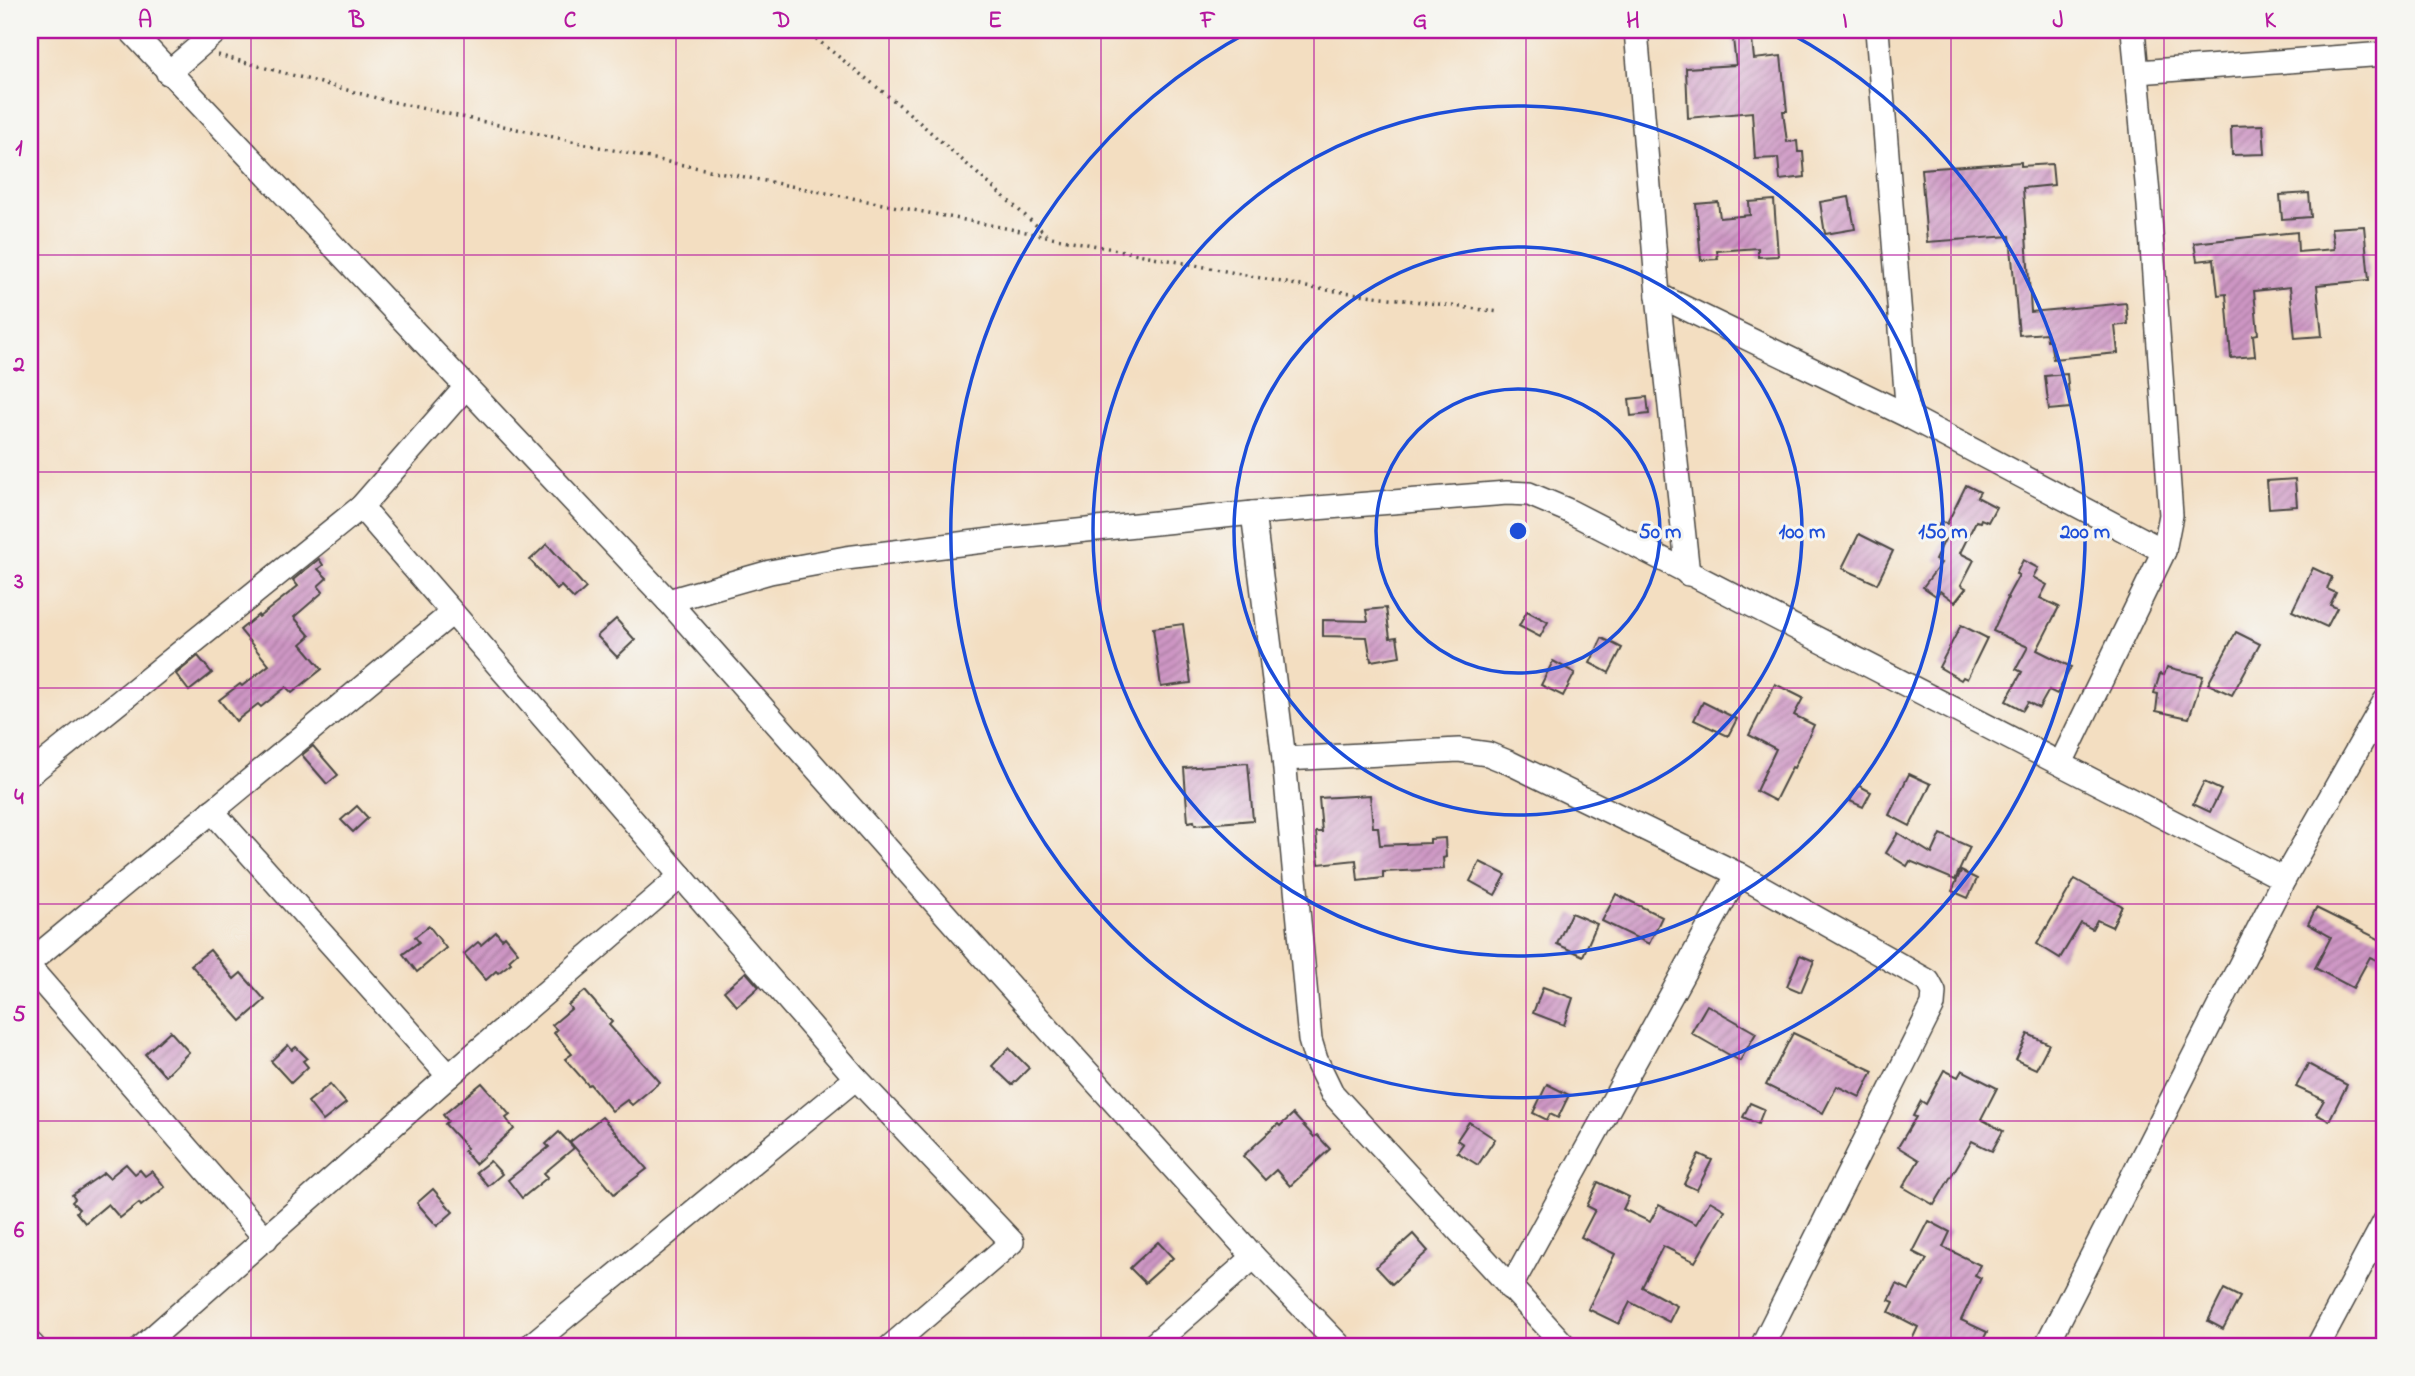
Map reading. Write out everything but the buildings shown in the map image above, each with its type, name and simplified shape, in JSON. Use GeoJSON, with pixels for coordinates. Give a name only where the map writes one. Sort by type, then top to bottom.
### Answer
{"type":"FeatureCollection","features":[{"type":"Feature","properties":{"kind":"street"},"geometry":{"type":"LineString","coordinates":[[130,30],[668,601],[1254,1257],[1340,1346]]}},
{"type":"Feature","properties":{"kind":"street"},"geometry":{"type":"LineString","coordinates":[[169,73],[218,30]]}},
{"type":"Feature","properties":{"kind":"street"},"geometry":{"type":"LineString","coordinates":[[1636,30],[1658,295],[1688,574]]}},
{"type":"Feature","properties":{"kind":"street"},"geometry":{"type":"LineString","coordinates":[[1877,30],[1908,416]]}},
{"type":"Feature","properties":{"kind":"street"},"geometry":{"type":"LineString","coordinates":[[2061,763],[2164,551],[2171,515],[2133,30]]}},
{"type":"Feature","properties":{"kind":"street"},"geometry":{"type":"LineString","coordinates":[[2138,72],[2385,54]]}},
{"type":"Feature","properties":{"kind":"street"},"geometry":{"type":"LineString","coordinates":[[1658,295],[1908,416],[2164,551]]}},
{"type":"Feature","properties":{"kind":"street"},"geometry":{"type":"LineString","coordinates":[[30,774],[361,507],[466,387]]}},
{"type":"Feature","properties":{"kind":"street"},"geometry":{"type":"LineString","coordinates":[[668,601],[770,572],[846,558],[1253,513],[1507,492],[1529,494],[1567,510],[2284,879]]}},
{"type":"Feature","properties":{"kind":"street"},"geometry":{"type":"LineString","coordinates":[[361,507],[856,1078],[1012,1242],[891,1346]]}},
{"type":"Feature","properties":{"kind":"street"},"geometry":{"type":"LineString","coordinates":[[1253,513],[1284,759],[1310,1040],[1316,1060],[1332,1093],[1565,1346]]}},
{"type":"Feature","properties":{"kind":"street"},"geometry":{"type":"LineString","coordinates":[[30,962],[452,612]]}},
{"type":"Feature","properties":{"kind":"street"},"geometry":{"type":"LineString","coordinates":[[2046,1346],[2284,879],[2384,708]]}},
{"type":"Feature","properties":{"kind":"street"},"geometry":{"type":"LineString","coordinates":[[1284,759],[1459,750],[1488,754],[1510,762],[1738,874],[1928,981],[1934,992],[1933,1005],[1762,1346]]}},
{"type":"Feature","properties":{"kind":"street"},"geometry":{"type":"LineString","coordinates":[[212,811],[449,1076]]}},
{"type":"Feature","properties":{"kind":"street"},"geometry":{"type":"LineString","coordinates":[[1510,1288],[1738,874]]}},
{"type":"Feature","properties":{"kind":"street"},"geometry":{"type":"LineString","coordinates":[[143,1346],[681,876]]}},
{"type":"Feature","properties":{"kind":"street"},"geometry":{"type":"LineString","coordinates":[[30,968],[266,1239]]}},
{"type":"Feature","properties":{"kind":"street"},"geometry":{"type":"LineString","coordinates":[[530,1346],[856,1078]]}},
{"type":"Feature","properties":{"kind":"street"},"geometry":{"type":"LineString","coordinates":[[2318,1346],[2385,1221]]}},
{"type":"Feature","properties":{"kind":"street"},"geometry":{"type":"LineString","coordinates":[[1152,1346],[1254,1257]]}},
{"type":"Feature","properties":{"kind":"path"},"geometry":{"type":"LineString","coordinates":[[805,30],[902,107],[1047,235]]}},
{"type":"Feature","properties":{"kind":"path"},"geometry":{"type":"LineString","coordinates":[[196,48],[398,103],[668,162],[1312,288],[1500,312]]}}]}
